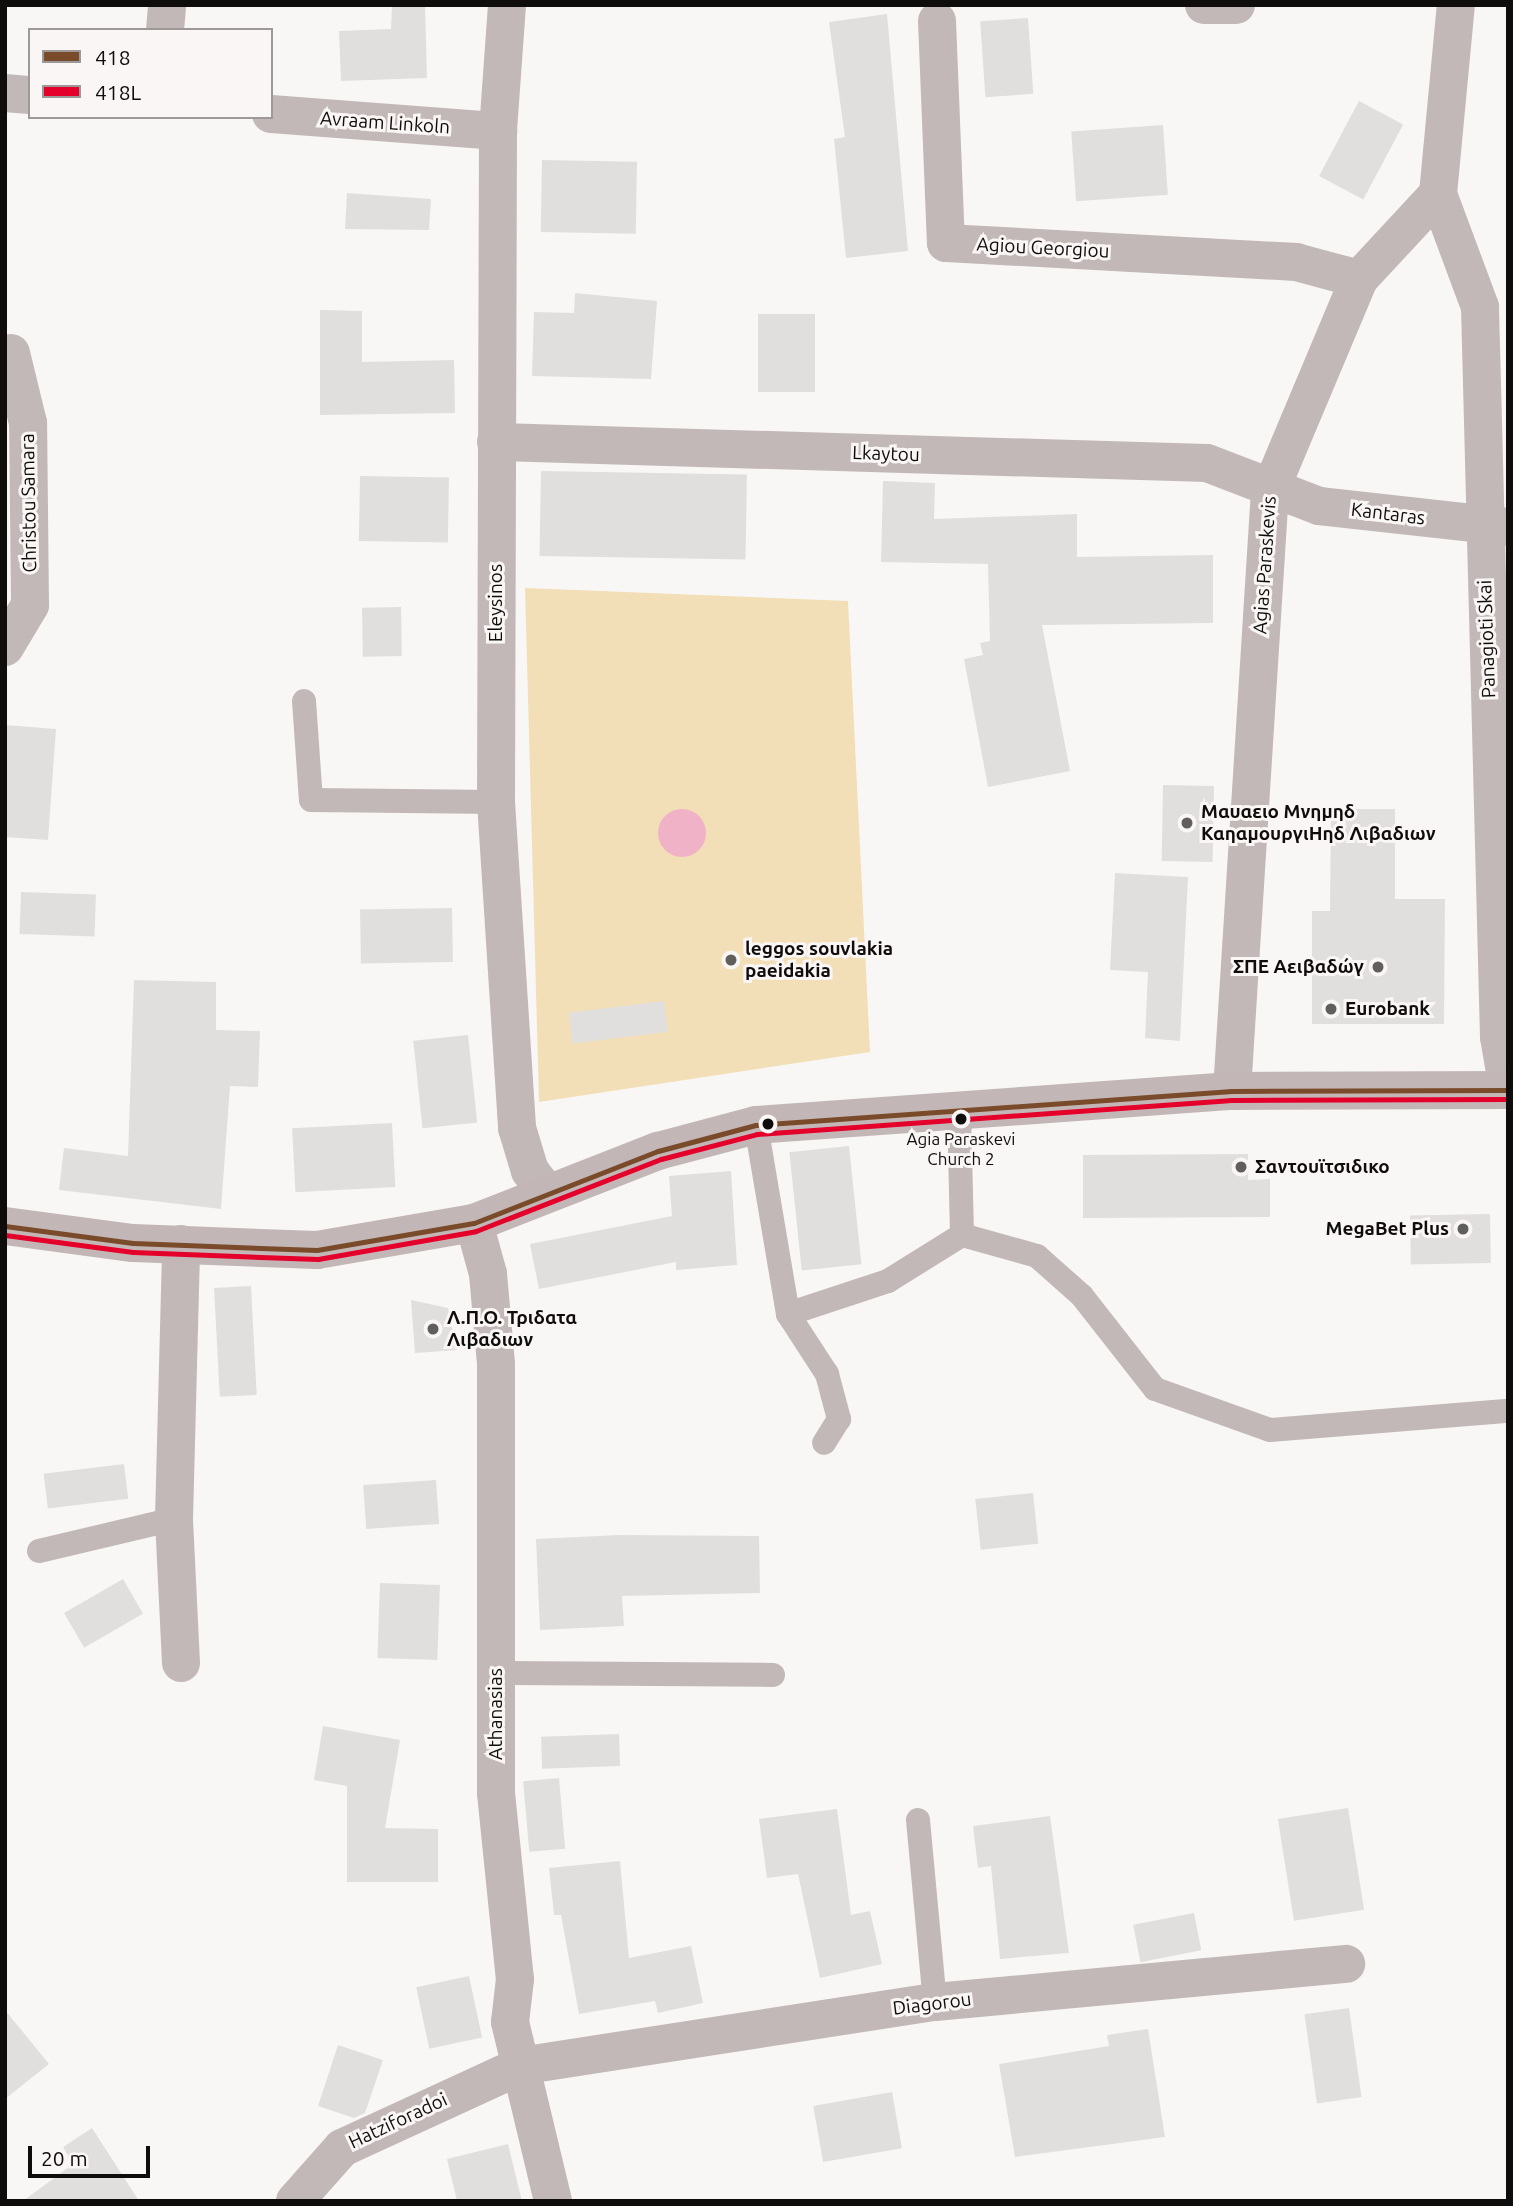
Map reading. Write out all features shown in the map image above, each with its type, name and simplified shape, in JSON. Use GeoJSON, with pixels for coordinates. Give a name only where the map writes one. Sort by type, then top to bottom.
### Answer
{"type":"FeatureCollection","features":[{"type":"Feature","properties":{"kind":"main road"},"geometry":{"type":"LineString","coordinates":[[5,1226],[181,1244],[317,1250],[474,1223],[658,1151],[755,1125],[1232,1091],[1508,1089]]}},
{"type":"Feature","properties":{"kind":"street"},"geometry":{"type":"LineString","coordinates":[[165,28],[167,5]]}},
{"type":"Feature","properties":{"kind":"street","name":"Eleysinos"},"geometry":{"type":"LineString","coordinates":[[507,5],[498,131],[496,802],[517,1128],[530,1171],[547,1193]]}},
{"type":"Feature","properties":{"kind":"street"},"geometry":{"type":"LineString","coordinates":[[1204,5],[1236,5]]}},
{"type":"Feature","properties":{"kind":"street"},"geometry":{"type":"LineString","coordinates":[[1438,194],[1456,5]]}},
{"type":"Feature","properties":{"kind":"street","name":"Agiou Georgiou"},"geometry":{"type":"LineString","coordinates":[[936,21],[946,243],[1296,262],[1359,279]]}},
{"type":"Feature","properties":{"kind":"street"},"geometry":{"type":"LineString","coordinates":[[5,93],[28,95]]}},
{"type":"Feature","properties":{"kind":"street","name":"Avraam Linkoln"},"geometry":{"type":"LineString","coordinates":[[273,114],[498,131]]}},
{"type":"Feature","properties":{"kind":"street","name":"Agias Paraskevis"},"geometry":{"type":"LineString","coordinates":[[1232,1091],[1270,491],[1359,279],[1438,194]]}},
{"type":"Feature","properties":{"kind":"street","name":"Panagioti Skai"},"geometry":{"type":"LineString","coordinates":[[1438,194],[1480,307],[1495,526],[1499,1037],[1508,1089]]}},
{"type":"Feature","properties":{"kind":"street","name":"Christou Samara"},"geometry":{"type":"LineString","coordinates":[[5,646],[30,604],[28,423],[11,353]]}},
{"type":"Feature","properties":{"kind":"street","name":"Lkaytou"},"geometry":{"type":"LineString","coordinates":[[495,442],[1207,463],[1235,469],[1270,491]]}},
{"type":"Feature","properties":{"kind":"street","name":"Kantaras"},"geometry":{"type":"LineString","coordinates":[[1270,491],[1319,506],[1495,526]]}},
{"type":"Feature","properties":{"kind":"street","name":"Athanasias"},"geometry":{"type":"LineString","coordinates":[[474,1223],[488,1274],[496,1364],[498,1838],[515,1979],[510,2022],[552,2201]]}},
{"type":"Feature","properties":{"kind":"street"},"geometry":{"type":"LineString","coordinates":[[181,1244],[174,1519],[181,1664]]}},
{"type":"Feature","properties":{"kind":"street","name":"Diagorou"},"geometry":{"type":"LineString","coordinates":[[520,2066],[935,2002],[1346,1964]]}},
{"type":"Feature","properties":{"kind":"street","name":"Hatziforadoi"},"geometry":{"type":"LineString","coordinates":[[295,2201],[342,2148],[520,2066]]}},
{"type":"Feature","properties":{"kind":"lane"},"geometry":{"type":"LineString","coordinates":[[304,701],[311,800],[496,802]]}},
{"type":"Feature","properties":{"kind":"lane"},"geometry":{"type":"LineString","coordinates":[[959,1111],[962,1235]]}},
{"type":"Feature","properties":{"kind":"lane"},"geometry":{"type":"LineString","coordinates":[[755,1125],[788,1314],[827,1374],[839,1419],[824,1443]]}},
{"type":"Feature","properties":{"kind":"lane"},"geometry":{"type":"LineString","coordinates":[[788,1314],[888,1281],[962,1235],[1037,1256],[1082,1296],[1155,1389],[1270,1430],[1508,1411]]}},
{"type":"Feature","properties":{"kind":"lane"},"geometry":{"type":"LineString","coordinates":[[39,1551],[174,1519]]}},
{"type":"Feature","properties":{"kind":"lane"},"geometry":{"type":"LineString","coordinates":[[496,1673],[774,1675]]}},
{"type":"Feature","properties":{"kind":"lane"},"geometry":{"type":"LineString","coordinates":[[918,1820],[935,2002]]}},
{"type":"Feature","properties":{"kind":"shaded area"},"geometry":{"type":"Polygon","coordinates":[[[525,588],[848,601],[870,1052],[539,1102],[525,588]]]}},
{"type":"Feature","properties":{"kind":"shaded area"},"geometry":{"type":"Polygon","coordinates":[[[682,809],[699,816],[706,833],[699,850],[682,857],[665,850],[658,833],[665,816],[682,809]]]}},
{"type":"Feature","properties":{"kind":"building"},"geometry":{"type":"Polygon","coordinates":[[[392,5],[425,5],[427,78],[341,81],[339,31],[391,29],[392,5]]]}},
{"type":"Feature","properties":{"kind":"building"},"geometry":{"type":"Polygon","coordinates":[[[887,14],[908,251],[846,258],[834,139],[845,137],[829,22],[887,14]]]}},
{"type":"Feature","properties":{"kind":"building"},"geometry":{"type":"Polygon","coordinates":[[[1028,18],[1033,94],[985,97],[980,21],[1028,18]]]}},
{"type":"Feature","properties":{"kind":"building"},"geometry":{"type":"Polygon","coordinates":[[[1359,101],[1403,124],[1363,200],[1319,176],[1359,101]]]}},
{"type":"Feature","properties":{"kind":"building"},"geometry":{"type":"Polygon","coordinates":[[[1163,125],[1168,195],[1076,201],[1071,131],[1163,125]]]}},
{"type":"Feature","properties":{"kind":"building"},"geometry":{"type":"Polygon","coordinates":[[[542,160],[637,162],[636,234],[541,232],[542,160]]]}},
{"type":"Feature","properties":{"kind":"building"},"geometry":{"type":"Polygon","coordinates":[[[347,193],[431,199],[429,230],[345,229],[347,193]]]}},
{"type":"Feature","properties":{"kind":"building"},"geometry":{"type":"Polygon","coordinates":[[[575,293],[657,301],[651,379],[532,376],[534,312],[574,313],[575,293]]]}},
{"type":"Feature","properties":{"kind":"building"},"geometry":{"type":"Polygon","coordinates":[[[320,310],[362,311],[362,362],[454,360],[455,413],[320,415],[320,310]]]}},
{"type":"Feature","properties":{"kind":"building"},"geometry":{"type":"Polygon","coordinates":[[[758,314],[815,314],[815,392],[758,392],[758,314]]]}},
{"type":"Feature","properties":{"kind":"building"},"geometry":{"type":"Polygon","coordinates":[[[541,471],[747,475],[745,560],[540,556],[541,471]]]}},
{"type":"Feature","properties":{"kind":"building"},"geometry":{"type":"Polygon","coordinates":[[[360,476],[449,478],[448,543],[359,541],[360,476]]]}},
{"type":"Feature","properties":{"kind":"building"},"geometry":{"type":"Polygon","coordinates":[[[883,481],[935,483],[934,519],[1077,514],[1077,557],[1213,555],[1213,623],[1042,625],[1070,771],[988,787],[964,659],[983,655],[980,643],[990,641],[988,564],[881,562],[883,481]]]}},
{"type":"Feature","properties":{"kind":"building"},"geometry":{"type":"Polygon","coordinates":[[[401,607],[402,656],[363,657],[362,608],[401,607]]]}},
{"type":"Feature","properties":{"kind":"building"},"geometry":{"type":"Polygon","coordinates":[[[5,725],[56,729],[48,840],[5,837],[5,725]]]}},
{"type":"Feature","properties":{"kind":"building","name":"Μαυαειο Μνημηδ ΚαηαμουργιΗηδ Λιβαδιων"},"geometry":{"type":"Polygon","coordinates":[[[1163,785],[1214,786],[1213,862],[1162,861],[1163,785]]]}},
{"type":"Feature","properties":{"kind":"building","name":"ΣΠΕ Αειβαδώγ"},"geometry":{"type":"Polygon","coordinates":[[[1331,809],[1395,809],[1395,899],[1445,899],[1444,1024],[1312,1024],[1312,911],[1330,911],[1331,809]]]}},
{"type":"Feature","properties":{"kind":"building"},"geometry":{"type":"Polygon","coordinates":[[[1115,873],[1188,877],[1180,1041],[1145,1038],[1148,972],[1110,970],[1115,873]]]}},
{"type":"Feature","properties":{"kind":"building"},"geometry":{"type":"Polygon","coordinates":[[[21,892],[96,895],[94,937],[20,934],[21,892]]]}},
{"type":"Feature","properties":{"kind":"building"},"geometry":{"type":"Polygon","coordinates":[[[452,908],[453,962],[361,964],[360,910],[452,908]]]}},
{"type":"Feature","properties":{"kind":"building"},"geometry":{"type":"Polygon","coordinates":[[[134,980],[216,982],[216,1030],[260,1031],[258,1087],[230,1086],[221,1209],[59,1190],[64,1148],[128,1156],[134,980]]]}},
{"type":"Feature","properties":{"kind":"building"},"geometry":{"type":"Polygon","coordinates":[[[664,1001],[668,1032],[572,1043],[569,1013],[664,1001]]]}},
{"type":"Feature","properties":{"kind":"building"},"geometry":{"type":"Polygon","coordinates":[[[468,1035],[477,1123],[422,1128],[413,1041],[468,1035]]]}},
{"type":"Feature","properties":{"kind":"building"},"geometry":{"type":"Polygon","coordinates":[[[392,1123],[395,1187],[295,1192],[292,1128],[392,1123]]]}},
{"type":"Feature","properties":{"kind":"building"},"geometry":{"type":"Polygon","coordinates":[[[849,1146],[861,1264],[802,1271],[789,1152],[849,1146]]]}},
{"type":"Feature","properties":{"kind":"building"},"geometry":{"type":"Polygon","coordinates":[[[1248,1154],[1248,1180],[1270,1179],[1270,1217],[1083,1218],[1083,1155],[1248,1154]]]}},
{"type":"Feature","properties":{"kind":"building"},"geometry":{"type":"Polygon","coordinates":[[[731,1171],[737,1265],[676,1270],[676,1262],[539,1289],[530,1244],[672,1216],[669,1176],[731,1171]]]}},
{"type":"Feature","properties":{"kind":"building"},"geometry":{"type":"Polygon","coordinates":[[[1490,1214],[1491,1263],[1411,1264],[1410,1215],[1490,1214]]]}},
{"type":"Feature","properties":{"kind":"building"},"geometry":{"type":"Polygon","coordinates":[[[251,1286],[257,1395],[220,1397],[214,1288],[251,1286]]]}},
{"type":"Feature","properties":{"kind":"building","name":"Λ.Π.Ο. Τριδατα Λιβαδιων"},"geometry":{"type":"Polygon","coordinates":[[[411,1300],[448,1308],[457,1350],[415,1353],[411,1300]]]}},
{"type":"Feature","properties":{"kind":"building"},"geometry":{"type":"Polygon","coordinates":[[[124,1464],[128,1499],[48,1509],[44,1474],[124,1464]]]}},
{"type":"Feature","properties":{"kind":"building"},"geometry":{"type":"Polygon","coordinates":[[[436,1480],[439,1524],[366,1529],[363,1485],[436,1480]]]}},
{"type":"Feature","properties":{"kind":"building"},"geometry":{"type":"Polygon","coordinates":[[[1033,1493],[1038,1544],[981,1550],[975,1499],[1033,1493]]]}},
{"type":"Feature","properties":{"kind":"building"},"geometry":{"type":"Polygon","coordinates":[[[619,1535],[759,1536],[760,1593],[622,1596],[624,1626],[540,1630],[536,1539],[619,1535]]]}},
{"type":"Feature","properties":{"kind":"building"},"geometry":{"type":"Polygon","coordinates":[[[123,1579],[143,1614],[84,1648],[64,1613],[123,1579]]]}},
{"type":"Feature","properties":{"kind":"building"},"geometry":{"type":"Polygon","coordinates":[[[380,1583],[440,1585],[437,1660],[377,1658],[380,1583]]]}},
{"type":"Feature","properties":{"kind":"building"},"geometry":{"type":"Polygon","coordinates":[[[323,1726],[400,1740],[385,1828],[438,1829],[438,1882],[347,1882],[347,1786],[314,1780],[323,1726]]]}},
{"type":"Feature","properties":{"kind":"building"},"geometry":{"type":"Polygon","coordinates":[[[619,1734],[620,1766],[542,1769],[541,1737],[619,1734]]]}},
{"type":"Feature","properties":{"kind":"building"},"geometry":{"type":"Polygon","coordinates":[[[559,1778],[565,1849],[529,1852],[523,1781],[559,1778]]]}},
{"type":"Feature","properties":{"kind":"building"},"geometry":{"type":"Polygon","coordinates":[[[1348,1808],[1364,1910],[1294,1921],[1278,1819],[1348,1808]]]}},
{"type":"Feature","properties":{"kind":"building"},"geometry":{"type":"Polygon","coordinates":[[[837,1809],[851,1915],[870,1911],[882,1964],[820,1978],[798,1874],[767,1878],[759,1819],[837,1809]]]}},
{"type":"Feature","properties":{"kind":"building"},"geometry":{"type":"Polygon","coordinates":[[[1050,1816],[1069,1953],[1000,1959],[991,1866],[978,1868],[973,1826],[1050,1816]]]}},
{"type":"Feature","properties":{"kind":"building"},"geometry":{"type":"Polygon","coordinates":[[[620,1861],[629,1958],[691,1946],[703,2003],[658,2013],[655,2001],[579,2014],[561,1915],[554,1915],[549,1868],[620,1861]]]}},
{"type":"Feature","properties":{"kind":"building"},"geometry":{"type":"Polygon","coordinates":[[[1194,1913],[1201,1950],[1140,1962],[1133,1925],[1194,1913]]]}},
{"type":"Feature","properties":{"kind":"building"},"geometry":{"type":"Polygon","coordinates":[[[469,1976],[482,2038],[429,2049],[416,1987],[469,1976]]]}},
{"type":"Feature","properties":{"kind":"building"},"geometry":{"type":"Polygon","coordinates":[[[1349,2008],[1362,2097],[1317,2103],[1304,2014],[1349,2008]]]}},
{"type":"Feature","properties":{"kind":"building"},"geometry":{"type":"Polygon","coordinates":[[[5,2010],[49,2064],[5,2099],[5,2010]]]}},
{"type":"Feature","properties":{"kind":"building"},"geometry":{"type":"Polygon","coordinates":[[[1148,2029],[1165,2137],[1015,2157],[999,2064],[1109,2046],[1107,2035],[1148,2029]]]}},
{"type":"Feature","properties":{"kind":"building"},"geometry":{"type":"Polygon","coordinates":[[[338,2045],[383,2060],[365,2113],[354,2118],[318,2106],[338,2045]]]}},
{"type":"Feature","properties":{"kind":"building"},"geometry":{"type":"Polygon","coordinates":[[[892,2092],[902,2148],[823,2162],[813,2106],[892,2092]]]}},
{"type":"Feature","properties":{"kind":"building"},"geometry":{"type":"Polygon","coordinates":[[[92,2128],[139,2201],[23,2201],[73,2164],[63,2147],[92,2128]]]}},
{"type":"Feature","properties":{"kind":"building"},"geometry":{"type":"Polygon","coordinates":[[[508,2144],[522,2201],[457,2201],[447,2159],[508,2144]]]}},
{"type":"Feature","properties":{"kind":"transit line","name":"418"},"geometry":{"type":"LineString","coordinates":[[5,1226],[133,1243],[317,1250],[474,1223],[658,1151],[756,1125],[1232,1091],[1508,1090]]}},
{"type":"Feature","properties":{"kind":"transit line","name":"418L"},"geometry":{"type":"LineString","coordinates":[[5,1235],[133,1252],[318,1259],[476,1231],[661,1159],[757,1134],[1232,1100],[1508,1099]]}},
{"type":"Feature","properties":{"kind":"place","name":"Μαυαειο Μνημηδ ΚαηαμουργιΗηδ Λιβαδιων"},"geometry":{"type":"Point","coordinates":[1187,823]}},
{"type":"Feature","properties":{"kind":"place","name":"leggos souvlakia paeidakia"},"geometry":{"type":"Point","coordinates":[731,960]}},
{"type":"Feature","properties":{"kind":"place","name":"ΣΠΕ Αειβαδώγ"},"geometry":{"type":"Point","coordinates":[1378,967]}},
{"type":"Feature","properties":{"kind":"place","name":"Eurobank"},"geometry":{"type":"Point","coordinates":[1331,1009]}},
{"type":"Feature","properties":{"kind":"place","name":"Agia Paraskevi Church 2"},"geometry":{"type":"Point","coordinates":[961,1119]}},
{"type":"Feature","properties":{"kind":"place","name":"Σαντουϊτσιδικο"},"geometry":{"type":"Point","coordinates":[1241,1167]}},
{"type":"Feature","properties":{"kind":"place","name":"MegaBet Plus"},"geometry":{"type":"Point","coordinates":[1463,1229]}},
{"type":"Feature","properties":{"kind":"place","name":"Λ.Π.Ο. Τριδατα Λιβαδιων"},"geometry":{"type":"Point","coordinates":[433,1329]}}]}
